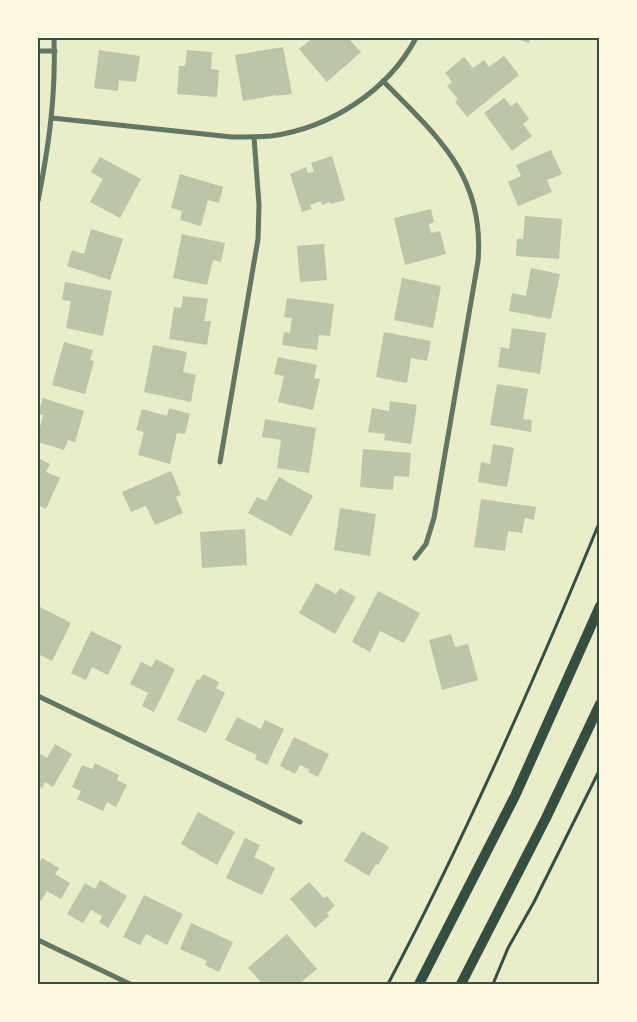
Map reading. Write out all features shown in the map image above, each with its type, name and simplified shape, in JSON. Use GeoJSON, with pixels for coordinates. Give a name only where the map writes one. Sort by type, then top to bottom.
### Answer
{"type":"FeatureCollection","features":[{"type":"Feature","properties":{"kind":"main road"},"geometry":{"type":"LineString","coordinates":[[419,984],[516,796],[600,606]]}},
{"type":"Feature","properties":{"kind":"main road"},"geometry":{"type":"LineString","coordinates":[[461,984],[546,818],[600,704]]}},
{"type":"Feature","properties":{"kind":"street"},"geometry":{"type":"LineString","coordinates":[[38,202],[52,118],[54,38]]}},
{"type":"Feature","properties":{"kind":"street"},"geometry":{"type":"LineString","coordinates":[[52,118],[211,135],[254,137],[284,133],[321,121],[353,105],[383,81],[402,59],[416,38]]}},
{"type":"Feature","properties":{"kind":"street"},"geometry":{"type":"LineString","coordinates":[[38,51],[54,51]]}},
{"type":"Feature","properties":{"kind":"street"},"geometry":{"type":"LineString","coordinates":[[383,81],[434,134],[459,166],[473,203],[479,239],[478,262],[434,518],[428,539],[415,558]]}},
{"type":"Feature","properties":{"kind":"street"},"geometry":{"type":"LineString","coordinates":[[220,462],[258,239],[259,212],[254,137]]}},
{"type":"Feature","properties":{"kind":"street"},"geometry":{"type":"LineString","coordinates":[[38,696],[300,822]]}},
{"type":"Feature","properties":{"kind":"street"},"geometry":{"type":"LineString","coordinates":[[38,940],[130,984]]}},
{"type":"Feature","properties":{"kind":"path"},"geometry":{"type":"LineString","coordinates":[[388,984],[442,878],[507,739],[600,521]]}},
{"type":"Feature","properties":{"kind":"path"},"geometry":{"type":"LineString","coordinates":[[493,984],[508,948],[534,902],[600,769]]}},
{"type":"Feature","properties":{"kind":"building"},"geometry":{"type":"Polygon","coordinates":[[[313,38],[348,38],[361,52],[327,82],[299,49],[313,38]]]}},
{"type":"Feature","properties":{"kind":"building"},"geometry":{"type":"Polygon","coordinates":[[[514,38],[530,38],[529,43],[514,38]]]}},
{"type":"Feature","properties":{"kind":"building"},"geometry":{"type":"Polygon","coordinates":[[[283,47],[292,94],[243,101],[235,55],[283,47]]]}},
{"type":"Feature","properties":{"kind":"building"},"geometry":{"type":"Polygon","coordinates":[[[99,50],[140,56],[136,82],[119,80],[118,91],[94,88],[99,50]]]}},
{"type":"Feature","properties":{"kind":"building"},"geometry":{"type":"Polygon","coordinates":[[[187,50],[212,52],[211,69],[219,70],[217,97],[177,94],[179,66],[185,66],[187,50]]]}},
{"type":"Feature","properties":{"kind":"building"},"geometry":{"type":"Polygon","coordinates":[[[504,56],[519,75],[467,117],[455,102],[458,99],[447,86],[452,82],[445,73],[464,57],[473,68],[484,60],[489,67],[504,56]]]}},
{"type":"Feature","properties":{"kind":"building"},"geometry":{"type":"Polygon","coordinates":[[[504,98],[511,106],[517,102],[529,119],[523,124],[532,136],[512,151],[484,113],[504,98]]]}},
{"type":"Feature","properties":{"kind":"building"},"geometry":{"type":"Polygon","coordinates":[[[551,150],[562,174],[547,180],[552,192],[518,206],[508,182],[521,176],[516,165],[551,150]]]}},
{"type":"Feature","properties":{"kind":"building"},"geometry":{"type":"Polygon","coordinates":[[[332,156],[345,200],[322,205],[321,201],[310,205],[312,209],[302,212],[290,174],[306,167],[308,173],[314,172],[311,163],[332,156]]]}},
{"type":"Feature","properties":{"kind":"building"},"geometry":{"type":"Polygon","coordinates":[[[100,157],[141,179],[120,218],[90,202],[103,179],[91,172],[100,157]]]}},
{"type":"Feature","properties":{"kind":"building"},"geometry":{"type":"Polygon","coordinates":[[[180,174],[223,187],[219,203],[208,200],[201,226],[180,220],[182,211],[171,208],[180,174]]]}},
{"type":"Feature","properties":{"kind":"building"},"geometry":{"type":"Polygon","coordinates":[[[431,209],[434,222],[429,224],[431,233],[440,231],[446,254],[405,265],[394,218],[431,209]]]}},
{"type":"Feature","properties":{"kind":"building"},"geometry":{"type":"Polygon","coordinates":[[[525,216],[562,219],[559,259],[516,256],[517,239],[523,239],[525,216]]]}},
{"type":"Feature","properties":{"kind":"building"},"geometry":{"type":"Polygon","coordinates":[[[91,229],[123,239],[110,280],[67,266],[72,250],[84,254],[91,229]]]}},
{"type":"Feature","properties":{"kind":"building"},"geometry":{"type":"Polygon","coordinates":[[[182,234],[225,243],[221,262],[213,260],[207,285],[173,278],[182,234]]]}},
{"type":"Feature","properties":{"kind":"building"},"geometry":{"type":"Polygon","coordinates":[[[324,244],[327,280],[300,282],[297,246],[324,244]]]}},
{"type":"Feature","properties":{"kind":"building"},"geometry":{"type":"Polygon","coordinates":[[[531,268],[560,274],[551,319],[509,311],[512,293],[526,296],[531,268]]]}},
{"type":"Feature","properties":{"kind":"building"},"geometry":{"type":"Polygon","coordinates":[[[402,278],[441,286],[433,328],[394,320],[402,278]]]}},
{"type":"Feature","properties":{"kind":"building"},"geometry":{"type":"Polygon","coordinates":[[[65,282],[112,291],[103,336],[66,328],[71,301],[62,300],[65,282]]]}},
{"type":"Feature","properties":{"kind":"building"},"geometry":{"type":"Polygon","coordinates":[[[183,296],[208,299],[204,321],[211,321],[207,345],[169,339],[174,307],[181,308],[183,296]]]}},
{"type":"Feature","properties":{"kind":"building"},"geometry":{"type":"Polygon","coordinates":[[[287,298],[334,304],[330,336],[319,335],[317,350],[282,345],[284,332],[290,333],[292,318],[284,317],[287,298]]]}},
{"type":"Feature","properties":{"kind":"building"},"geometry":{"type":"Polygon","coordinates":[[[512,328],[546,333],[540,374],[498,367],[501,347],[509,349],[512,328]]]}},
{"type":"Feature","properties":{"kind":"building"},"geometry":{"type":"Polygon","coordinates":[[[384,332],[431,341],[427,361],[411,358],[407,383],[376,377],[384,332]]]}},
{"type":"Feature","properties":{"kind":"building"},"geometry":{"type":"Polygon","coordinates":[[[64,342],[93,350],[90,360],[94,361],[85,394],[52,385],[64,342]]]}},
{"type":"Feature","properties":{"kind":"building"},"geometry":{"type":"Polygon","coordinates":[[[153,345],[187,352],[183,372],[196,375],[191,402],[144,392],[153,345]]]}},
{"type":"Feature","properties":{"kind":"building"},"geometry":{"type":"Polygon","coordinates":[[[278,357],[317,365],[314,378],[320,379],[313,410],[278,402],[284,376],[274,374],[278,357]]]}},
{"type":"Feature","properties":{"kind":"building"},"geometry":{"type":"Polygon","coordinates":[[[497,384],[528,389],[523,419],[532,420],[531,432],[490,425],[497,384]]]}},
{"type":"Feature","properties":{"kind":"building"},"geometry":{"type":"Polygon","coordinates":[[[43,398],[84,411],[75,442],[68,440],[64,450],[38,442],[43,415],[38,414],[43,398]]]}},
{"type":"Feature","properties":{"kind":"building"},"geometry":{"type":"Polygon","coordinates":[[[390,401],[417,405],[411,444],[384,440],[385,434],[368,432],[372,408],[389,411],[390,401]]]}},
{"type":"Feature","properties":{"kind":"building"},"geometry":{"type":"Polygon","coordinates":[[[169,408],[190,414],[185,434],[177,433],[170,464],[138,455],[144,432],[136,430],[142,409],[167,416],[169,408]]]}},
{"type":"Feature","properties":{"kind":"building"},"geometry":{"type":"Polygon","coordinates":[[[265,419],[316,428],[309,473],[277,468],[281,440],[262,437],[265,419]]]}},
{"type":"Feature","properties":{"kind":"building"},"geometry":{"type":"Polygon","coordinates":[[[493,444],[514,448],[507,487],[478,482],[481,462],[490,464],[493,444]]]}},
{"type":"Feature","properties":{"kind":"building"},"geometry":{"type":"Polygon","coordinates":[[[363,449],[411,453],[409,477],[394,476],[393,490],[360,487],[363,449]]]}},
{"type":"Feature","properties":{"kind":"building"},"geometry":{"type":"Polygon","coordinates":[[[38,458],[50,464],[46,472],[60,478],[46,509],[38,505],[38,458]]]}},
{"type":"Feature","properties":{"kind":"building"},"geometry":{"type":"Polygon","coordinates":[[[171,471],[181,495],[176,497],[183,513],[155,525],[146,506],[131,512],[122,492],[171,471]]]}},
{"type":"Feature","properties":{"kind":"building"},"geometry":{"type":"Polygon","coordinates":[[[279,477],[313,496],[291,536],[248,513],[257,497],[266,501],[279,477]]]}},
{"type":"Feature","properties":{"kind":"building"},"geometry":{"type":"Polygon","coordinates":[[[481,499],[536,507],[534,520],[525,518],[522,533],[508,531],[505,551],[474,547],[481,499]]]}},
{"type":"Feature","properties":{"kind":"building"},"geometry":{"type":"Polygon","coordinates":[[[340,508],[376,514],[370,556],[334,550],[340,508]]]}},
{"type":"Feature","properties":{"kind":"building"},"geometry":{"type":"Polygon","coordinates":[[[245,529],[247,565],[202,568],[200,532],[245,529]]]}},
{"type":"Feature","properties":{"kind":"building"},"geometry":{"type":"Polygon","coordinates":[[[316,583],[336,594],[340,588],[356,597],[335,634],[299,613],[316,583]]]}},
{"type":"Feature","properties":{"kind":"building"},"geometry":{"type":"Polygon","coordinates":[[[378,591],[420,613],[404,643],[380,631],[370,652],[352,642],[378,591]]]}},
{"type":"Feature","properties":{"kind":"building"},"geometry":{"type":"Polygon","coordinates":[[[38,606],[71,623],[52,661],[38,654],[40,650],[38,649],[38,606]]]}},
{"type":"Feature","properties":{"kind":"building"},"geometry":{"type":"Polygon","coordinates":[[[91,631],[122,646],[108,675],[92,667],[86,680],[71,673],[91,631]]]}},
{"type":"Feature","properties":{"kind":"building"},"geometry":{"type":"Polygon","coordinates":[[[451,634],[455,647],[468,644],[478,680],[442,690],[429,640],[451,634]]]}},
{"type":"Feature","properties":{"kind":"building"},"geometry":{"type":"Polygon","coordinates":[[[156,659],[175,669],[154,712],[142,706],[148,693],[130,684],[141,662],[152,667],[156,659]]]}},
{"type":"Feature","properties":{"kind":"building"},"geometry":{"type":"Polygon","coordinates":[[[203,674],[219,682],[216,688],[225,693],[206,733],[177,720],[197,679],[200,680],[203,674]]]}},
{"type":"Feature","properties":{"kind":"building"},"geometry":{"type":"Polygon","coordinates":[[[237,717],[261,729],[265,720],[284,729],[267,765],[255,759],[257,755],[225,740],[237,717]]]}},
{"type":"Feature","properties":{"kind":"building"},"geometry":{"type":"Polygon","coordinates":[[[294,737],[329,754],[318,777],[300,765],[295,774],[280,766],[294,737]]]}},
{"type":"Feature","properties":{"kind":"building"},"geometry":{"type":"Polygon","coordinates":[[[55,744],[72,754],[53,787],[45,782],[42,788],[38,785],[38,752],[47,758],[55,744]]]}},
{"type":"Feature","properties":{"kind":"building"},"geometry":{"type":"Polygon","coordinates":[[[95,763],[119,775],[117,780],[127,785],[116,807],[107,802],[103,811],[77,799],[81,791],[72,787],[82,765],[92,769],[95,763]]]}},
{"type":"Feature","properties":{"kind":"building"},"geometry":{"type":"Polygon","coordinates":[[[198,812],[235,832],[217,865],[181,844],[198,812]]]}},
{"type":"Feature","properties":{"kind":"building"},"geometry":{"type":"Polygon","coordinates":[[[362,831],[389,847],[369,876],[344,861],[362,831]]]}},
{"type":"Feature","properties":{"kind":"building"},"geometry":{"type":"Polygon","coordinates":[[[245,838],[260,845],[254,857],[275,868],[262,895],[226,878],[245,838]]]}},
{"type":"Feature","properties":{"kind":"building"},"geometry":{"type":"Polygon","coordinates":[[[42,858],[59,868],[55,874],[70,883],[61,899],[47,891],[41,901],[38,899],[38,866],[42,858]]]}},
{"type":"Feature","properties":{"kind":"building"},"geometry":{"type":"Polygon","coordinates":[[[100,880],[127,896],[108,928],[99,922],[102,916],[91,910],[83,923],[67,914],[85,883],[95,889],[100,880]]]}},
{"type":"Feature","properties":{"kind":"building"},"geometry":{"type":"Polygon","coordinates":[[[309,882],[324,898],[327,896],[335,906],[327,913],[329,916],[315,928],[290,899],[309,882]]]}},
{"type":"Feature","properties":{"kind":"building"},"geometry":{"type":"Polygon","coordinates":[[[144,895],[183,914],[167,945],[146,934],[140,945],[123,937],[144,895]]]}},
{"type":"Feature","properties":{"kind":"building"},"geometry":{"type":"Polygon","coordinates":[[[191,923],[233,942],[219,972],[205,965],[207,961],[180,949],[191,923]]]}},
{"type":"Feature","properties":{"kind":"building"},"geometry":{"type":"Polygon","coordinates":[[[287,934],[317,969],[299,984],[263,984],[248,968],[287,934]]]}}]}
